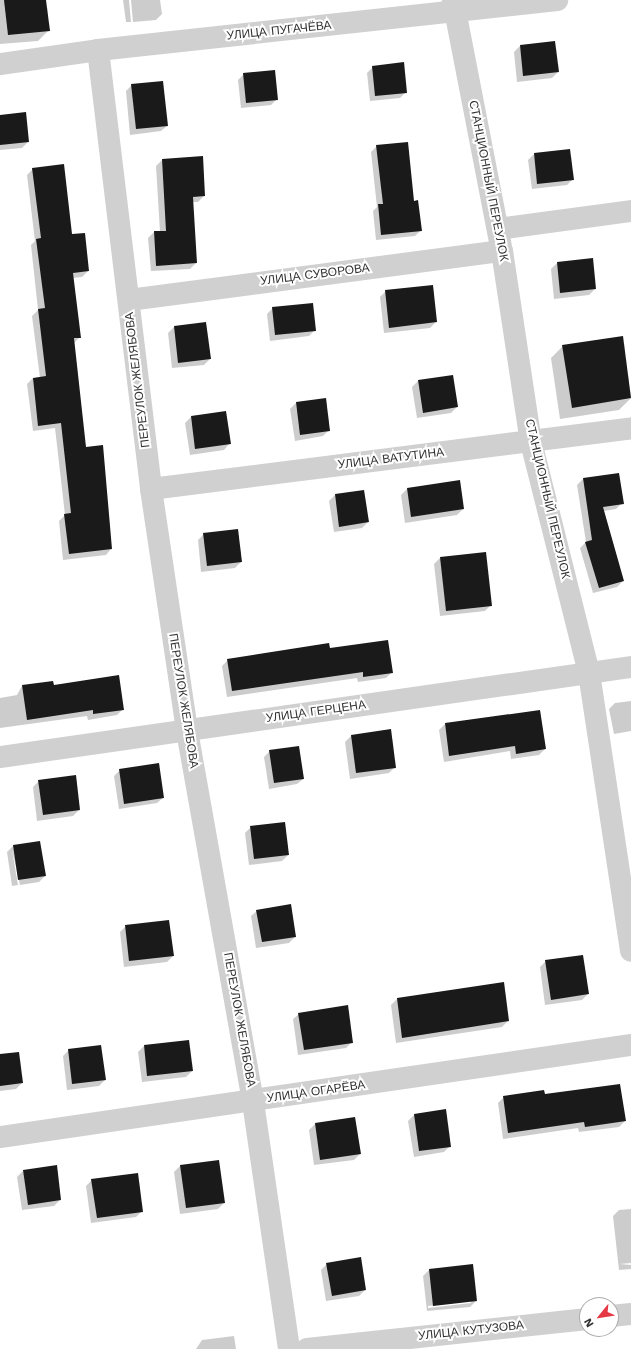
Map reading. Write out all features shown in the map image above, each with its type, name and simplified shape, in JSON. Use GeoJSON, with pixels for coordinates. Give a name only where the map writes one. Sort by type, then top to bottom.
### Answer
{"type":"FeatureCollection","features":[{"type":"Feature","properties":{"kind":"street","name":"УЛИЦА ПУГАЧЁВА"},"geometry":{"type":"LineString","coordinates":[[0,64],[98,50],[454,6],[557,0]]}},
{"type":"Feature","properties":{"kind":"street","name":"СТАНЦИОННЫЙ ПЕРЕУЛОК"},"geometry":{"type":"LineString","coordinates":[[454,6],[502,251],[531,442],[590,673],[631,950]]}},
{"type":"Feature","properties":{"kind":"street","name":"ПЕРЕУЛОК ЖЕЛЯБОВА"},"geometry":{"type":"LineString","coordinates":[[98,50],[151,488],[187,731],[253,1102],[288,1349]]}},
{"type":"Feature","properties":{"kind":"street"},"geometry":{"type":"LineString","coordinates":[[498,229],[631,211]]}},
{"type":"Feature","properties":{"kind":"street","name":"УЛИЦА СУВОРОВА"},"geometry":{"type":"LineString","coordinates":[[129,300],[502,251]]}},
{"type":"Feature","properties":{"kind":"street","name":"УЛИЦА ВАТУТИНА"},"geometry":{"type":"LineString","coordinates":[[151,488],[531,442],[631,428]]}},
{"type":"Feature","properties":{"kind":"street","name":"УЛИЦА ГЕРЦЕНА"},"geometry":{"type":"LineString","coordinates":[[0,758],[631,667]]}},
{"type":"Feature","properties":{"kind":"street","name":"УЛИЦА ОГАРЁВА"},"geometry":{"type":"LineString","coordinates":[[0,1137],[253,1102],[631,1046]]}},
{"type":"Feature","properties":{"kind":"street"},"geometry":{"type":"LineString","coordinates":[[619,1315],[631,1314]]}},
{"type":"Feature","properties":{"kind":"street","name":"УЛИЦА КУТУЗОВА"},"geometry":{"type":"LineString","coordinates":[[307,1349],[579,1320]]}},
{"type":"Feature","properties":{"kind":"building"},"geometry":{"type":"Polygon","coordinates":[[[4,0],[46,0],[50,31],[8,35],[4,0]]]}},
{"type":"Feature","properties":{"kind":"building"},"geometry":{"type":"Polygon","coordinates":[[[555,41],[559,72],[523,76],[520,45],[555,41]]]}},
{"type":"Feature","properties":{"kind":"building"},"geometry":{"type":"Polygon","coordinates":[[[404,62],[407,93],[375,96],[372,66],[404,62]]]}},
{"type":"Feature","properties":{"kind":"building"},"geometry":{"type":"Polygon","coordinates":[[[275,70],[278,100],[246,103],[243,73],[275,70]]]}},
{"type":"Feature","properties":{"kind":"building"},"geometry":{"type":"Polygon","coordinates":[[[163,81],[168,126],[136,129],[131,84],[163,81]]]}},
{"type":"Feature","properties":{"kind":"building"},"geometry":{"type":"Polygon","coordinates":[[[26,112],[29,142],[0,145],[0,115],[26,112]]]}},
{"type":"Feature","properties":{"kind":"building"},"geometry":{"type":"Polygon","coordinates":[[[408,142],[414,201],[418,200],[422,231],[381,235],[378,204],[383,204],[376,145],[408,142]]]}},
{"type":"Feature","properties":{"kind":"building"},"geometry":{"type":"Polygon","coordinates":[[[570,149],[574,180],[537,184],[534,153],[570,149]]]}},
{"type":"Feature","properties":{"kind":"building"},"geometry":{"type":"Polygon","coordinates":[[[203,156],[205,196],[193,197],[197,263],[156,266],[154,231],[166,231],[162,159],[203,156]]]}},
{"type":"Feature","properties":{"kind":"building"},"geometry":{"type":"Polygon","coordinates":[[[64,164],[72,234],[85,233],[89,271],[73,273],[81,338],[74,338],[86,447],[103,445],[112,549],[69,554],[64,514],[71,513],[61,423],[38,426],[33,378],[46,376],[38,309],[45,308],[36,239],[41,238],[32,168],[64,164]]]}},
{"type":"Feature","properties":{"kind":"building"},"geometry":{"type":"Polygon","coordinates":[[[593,258],[596,289],[560,293],[557,262],[593,258]]]}},
{"type":"Feature","properties":{"kind":"building"},"geometry":{"type":"Polygon","coordinates":[[[433,285],[437,322],[389,328],[385,290],[433,285]]]}},
{"type":"Feature","properties":{"kind":"building"},"geometry":{"type":"Polygon","coordinates":[[[313,303],[316,331],[275,335],[272,307],[313,303]]]}},
{"type":"Feature","properties":{"kind":"building"},"geometry":{"type":"Polygon","coordinates":[[[206,322],[211,359],[178,363],[174,326],[206,322]]]}},
{"type":"Feature","properties":{"kind":"building"},"geometry":{"type":"Polygon","coordinates":[[[623,336],[631,398],[572,408],[562,345],[623,336]]]}},
{"type":"Feature","properties":{"kind":"building"},"geometry":{"type":"Polygon","coordinates":[[[453,375],[458,407],[423,413],[418,380],[453,375]]]}},
{"type":"Feature","properties":{"kind":"building"},"geometry":{"type":"Polygon","coordinates":[[[326,398],[330,431],[300,435],[296,402],[326,398]]]}},
{"type":"Feature","properties":{"kind":"building"},"geometry":{"type":"Polygon","coordinates":[[[226,411],[231,444],[195,449],[191,416],[226,411]]]}},
{"type":"Feature","properties":{"kind":"building"},"geometry":{"type":"Polygon","coordinates":[[[619,473],[624,504],[603,507],[624,581],[599,588],[585,542],[592,540],[583,478],[619,473]]]}},
{"type":"Feature","properties":{"kind":"building"},"geometry":{"type":"Polygon","coordinates":[[[460,480],[464,509],[411,517],[407,488],[460,480]]]}},
{"type":"Feature","properties":{"kind":"building"},"geometry":{"type":"Polygon","coordinates":[[[364,490],[369,522],[339,527],[335,494],[364,490]]]}},
{"type":"Feature","properties":{"kind":"building"},"geometry":{"type":"Polygon","coordinates":[[[238,529],[242,562],[207,566],[203,533],[238,529]]]}},
{"type":"Feature","properties":{"kind":"building"},"geometry":{"type":"Polygon","coordinates":[[[486,552],[492,606],[446,611],[440,557],[486,552]]]}},
{"type":"Feature","properties":{"kind":"building"},"geometry":{"type":"Polygon","coordinates":[[[388,640],[393,673],[363,677],[363,672],[232,691],[227,659],[329,643],[330,648],[388,640]]]}},
{"type":"Feature","properties":{"kind":"building"},"geometry":{"type":"Polygon","coordinates":[[[119,675],[124,710],[93,714],[93,710],[27,720],[22,685],[53,681],[54,685],[119,675]]]}},
{"type":"Feature","properties":{"kind":"building"},"geometry":{"type":"Polygon","coordinates":[[[540,710],[546,749],[516,754],[515,746],[449,756],[445,723],[540,710]]]}},
{"type":"Feature","properties":{"kind":"building"},"geometry":{"type":"Polygon","coordinates":[[[391,729],[396,768],[356,773],[351,735],[391,729]]]}},
{"type":"Feature","properties":{"kind":"building"},"geometry":{"type":"Polygon","coordinates":[[[299,746],[304,779],[274,783],[269,750],[299,746]]]}},
{"type":"Feature","properties":{"kind":"building"},"geometry":{"type":"Polygon","coordinates":[[[159,763],[164,798],[124,804],[119,769],[159,763]]]}},
{"type":"Feature","properties":{"kind":"building"},"geometry":{"type":"Polygon","coordinates":[[[76,775],[80,810],[43,815],[38,780],[76,775]]]}},
{"type":"Feature","properties":{"kind":"building"},"geometry":{"type":"Polygon","coordinates":[[[285,822],[289,855],[254,859],[250,826],[285,822]]]}},
{"type":"Feature","properties":{"kind":"building"},"geometry":{"type":"Polygon","coordinates":[[[40,841],[46,876],[18,880],[13,845],[40,841]]]}},
{"type":"Feature","properties":{"kind":"building"},"geometry":{"type":"Polygon","coordinates":[[[291,904],[296,937],[262,942],[256,910],[291,904]]]}},
{"type":"Feature","properties":{"kind":"building"},"geometry":{"type":"Polygon","coordinates":[[[169,920],[174,956],[129,961],[125,925],[169,920]]]}},
{"type":"Feature","properties":{"kind":"building"},"geometry":{"type":"Polygon","coordinates":[[[583,955],[589,994],[551,1000],[545,960],[583,955]]]}},
{"type":"Feature","properties":{"kind":"building"},"geometry":{"type":"Polygon","coordinates":[[[504,982],[509,1021],[402,1038],[397,998],[504,982]]]}},
{"type":"Feature","properties":{"kind":"building"},"geometry":{"type":"Polygon","coordinates":[[[348,1005],[353,1043],[304,1050],[298,1013],[348,1005]]]}},
{"type":"Feature","properties":{"kind":"building"},"geometry":{"type":"Polygon","coordinates":[[[189,1040],[193,1071],[147,1076],[144,1045],[189,1040]]]}},
{"type":"Feature","properties":{"kind":"building"},"geometry":{"type":"Polygon","coordinates":[[[101,1045],[106,1080],[72,1084],[68,1049],[101,1045]]]}},
{"type":"Feature","properties":{"kind":"building"},"geometry":{"type":"Polygon","coordinates":[[[19,1052],[23,1083],[0,1086],[0,1054],[19,1052]]]}},
{"type":"Feature","properties":{"kind":"building"},"geometry":{"type":"Polygon","coordinates":[[[620,1084],[626,1121],[585,1127],[584,1122],[508,1133],[503,1096],[544,1090],[545,1094],[620,1084]]]}},
{"type":"Feature","properties":{"kind":"building"},"geometry":{"type":"Polygon","coordinates":[[[446,1109],[451,1147],[419,1151],[414,1114],[446,1109]]]}},
{"type":"Feature","properties":{"kind":"building"},"geometry":{"type":"Polygon","coordinates":[[[355,1117],[361,1154],[320,1160],[315,1123],[355,1117]]]}},
{"type":"Feature","properties":{"kind":"building"},"geometry":{"type":"Polygon","coordinates":[[[219,1160],[225,1203],[186,1208],[180,1165],[219,1160]]]}},
{"type":"Feature","properties":{"kind":"building"},"geometry":{"type":"Polygon","coordinates":[[[57,1165],[61,1200],[28,1205],[23,1170],[57,1165]]]}},
{"type":"Feature","properties":{"kind":"building"},"geometry":{"type":"Polygon","coordinates":[[[138,1173],[143,1212],[97,1218],[91,1179],[138,1173]]]}},
{"type":"Feature","properties":{"kind":"building"},"geometry":{"type":"Polygon","coordinates":[[[361,1257],[366,1290],[332,1296],[326,1263],[361,1257]]]}},
{"type":"Feature","properties":{"kind":"building"},"geometry":{"type":"Polygon","coordinates":[[[473,1264],[477,1301],[433,1306],[429,1269],[473,1264]]]}}]}
